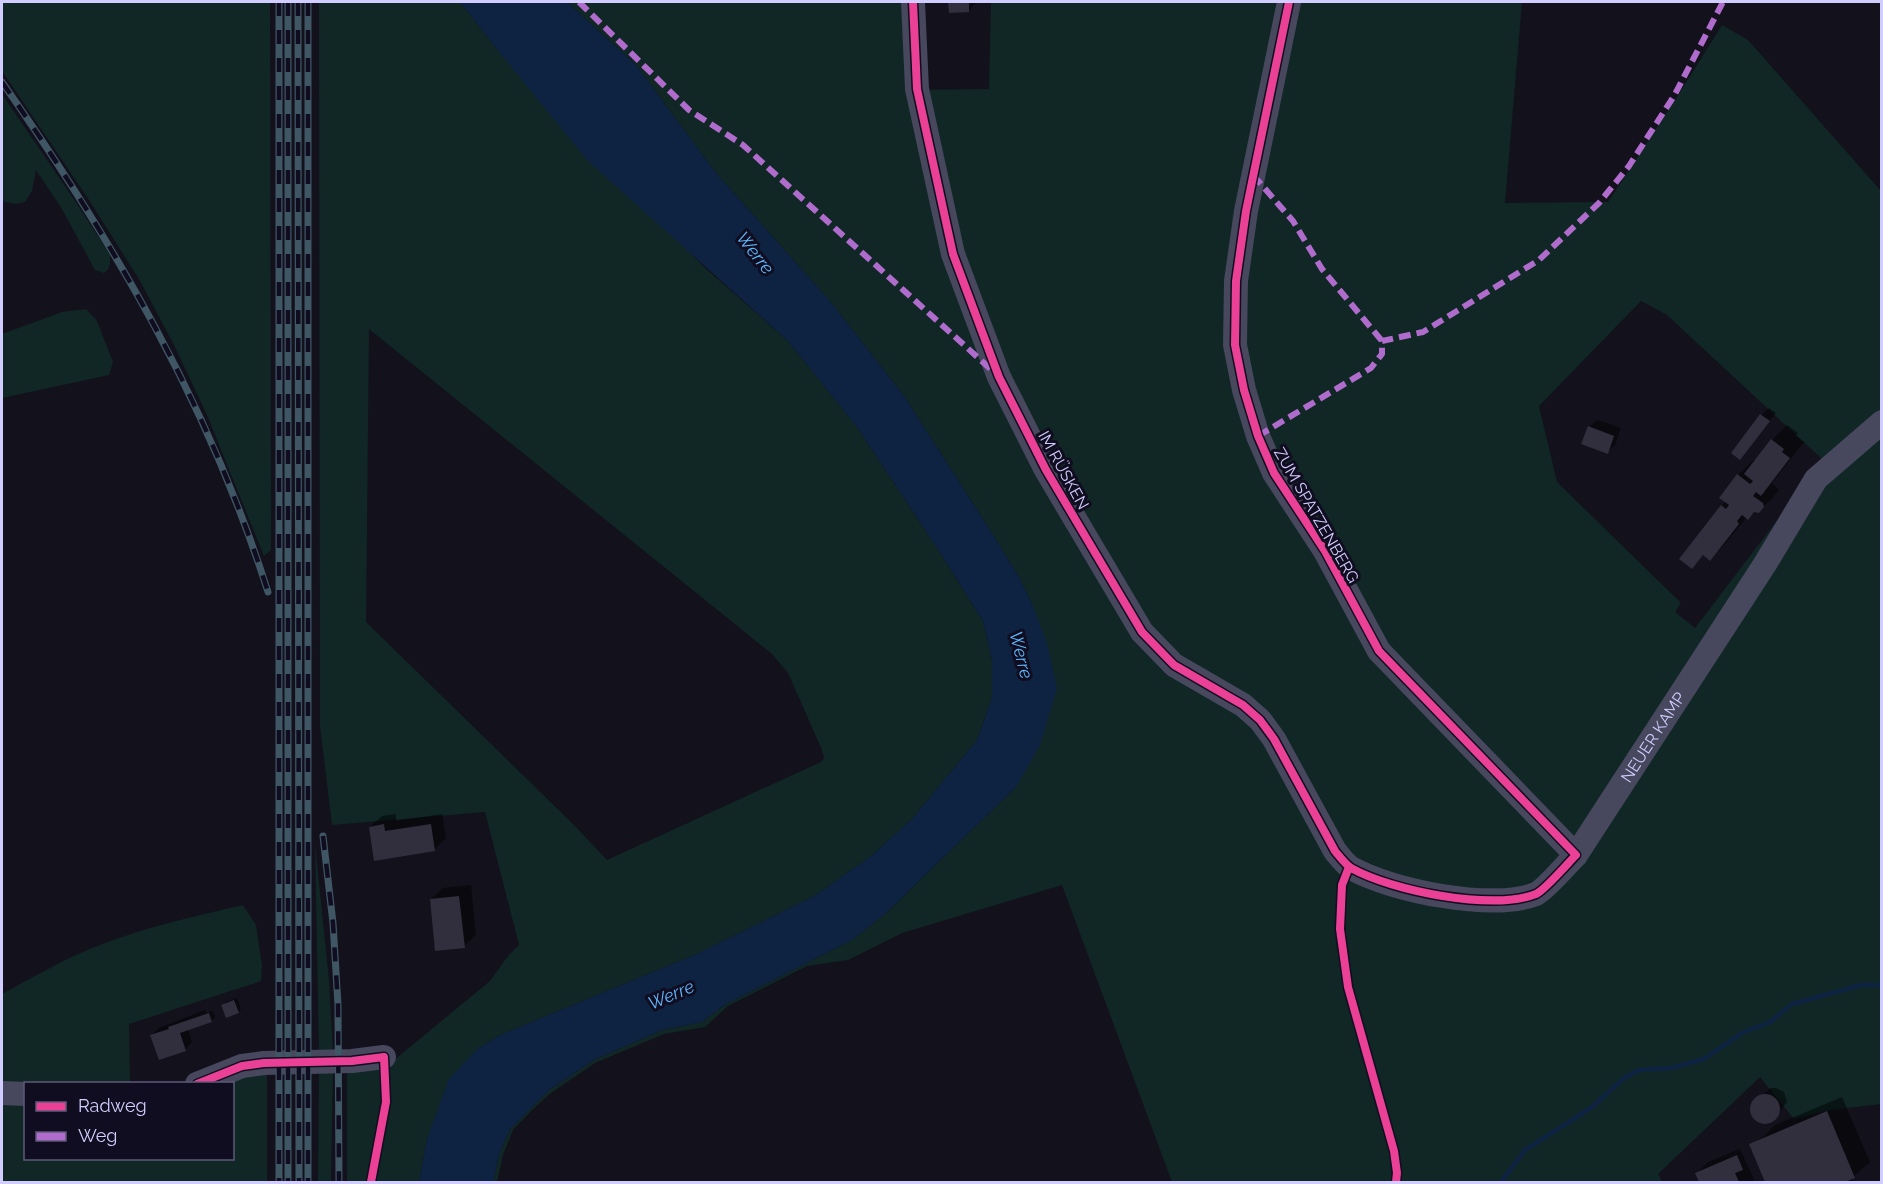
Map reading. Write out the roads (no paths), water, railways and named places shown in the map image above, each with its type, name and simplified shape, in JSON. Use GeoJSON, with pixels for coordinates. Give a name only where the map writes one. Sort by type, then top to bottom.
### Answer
{"type":"FeatureCollection","features":[{"type":"Feature","properties":{"kind":"street","name":"IM RÜSKEN"},"geometry":{"type":"LineString","coordinates":[[913,2],[917,89],[953,254],[999,377],[1046,470],[1142,632],[1174,665],[1243,705],[1260,720],[1274,738],[1335,852],[1349,867]]}},
{"type":"Feature","properties":{"kind":"street","name":"ZUM SPATZENBERG"},"geometry":{"type":"LineString","coordinates":[[1289,2],[1246,211],[1236,281],[1235,345],[1244,390],[1258,436],[1274,473],[1325,551],[1378,651],[1576,855]]}},
{"type":"Feature","properties":{"kind":"street","name":"NEUER KAMP"},"geometry":{"type":"LineString","coordinates":[[1349,867],[1420,893],[1500,901],[1538,894],[1576,855],[1765,564],[1816,479],[1881,422]]}},
{"type":"Feature","properties":{"kind":"street"},"geometry":{"type":"LineString","coordinates":[[200,1082],[242,1066],[264,1063],[352,1061],[384,1057]]}},
{"type":"Feature","properties":{"kind":"street"},"geometry":{"type":"LineString","coordinates":[[2,1094],[24,1094]]}},
{"type":"Feature","properties":{"kind":"water","name":"Werre"},"geometry":{"type":"Polygon","coordinates":[[[460,2],[567,2],[636,65],[716,173],[829,300],[904,396],[1019,577],[1047,643],[1057,688],[1040,745],[1016,787],[886,913],[852,940],[726,1004],[702,1022],[662,1030],[594,1060],[549,1090],[510,1129],[499,1154],[493,1182],[419,1182],[427,1139],[449,1079],[476,1050],[500,1035],[699,953],[816,895],[870,857],[912,819],[977,740],[992,698],[992,660],[983,621],[857,427],[788,341],[588,161],[460,2]]]}},
{"type":"Feature","properties":{"kind":"waterway"},"geometry":{"type":"LineString","coordinates":[[1501,1182],[1525,1150],[1592,1107],[1624,1078],[1639,1070],[1671,1068],[1704,1059],[1742,1033],[1770,1022],[1792,1004],[1861,985],[1882,985]]}},
{"type":"Feature","properties":{"kind":"railway"},"geometry":{"type":"LineString","coordinates":[[279,2],[279,1182]]}},
{"type":"Feature","properties":{"kind":"railway"},"geometry":{"type":"LineString","coordinates":[[288,2],[288,1182]]}},
{"type":"Feature","properties":{"kind":"railway"},"geometry":{"type":"LineString","coordinates":[[298,2],[299,1182]]}},
{"type":"Feature","properties":{"kind":"railway"},"geometry":{"type":"LineString","coordinates":[[308,2],[308,1182]]}},
{"type":"Feature","properties":{"kind":"railway"},"geometry":{"type":"LineString","coordinates":[[2,82],[83,203],[155,327],[217,455],[244,522],[268,592]]}},
{"type":"Feature","properties":{"kind":"railway"},"geometry":{"type":"LineString","coordinates":[[323,836],[333,923],[338,1005],[339,1182]]}}]}
